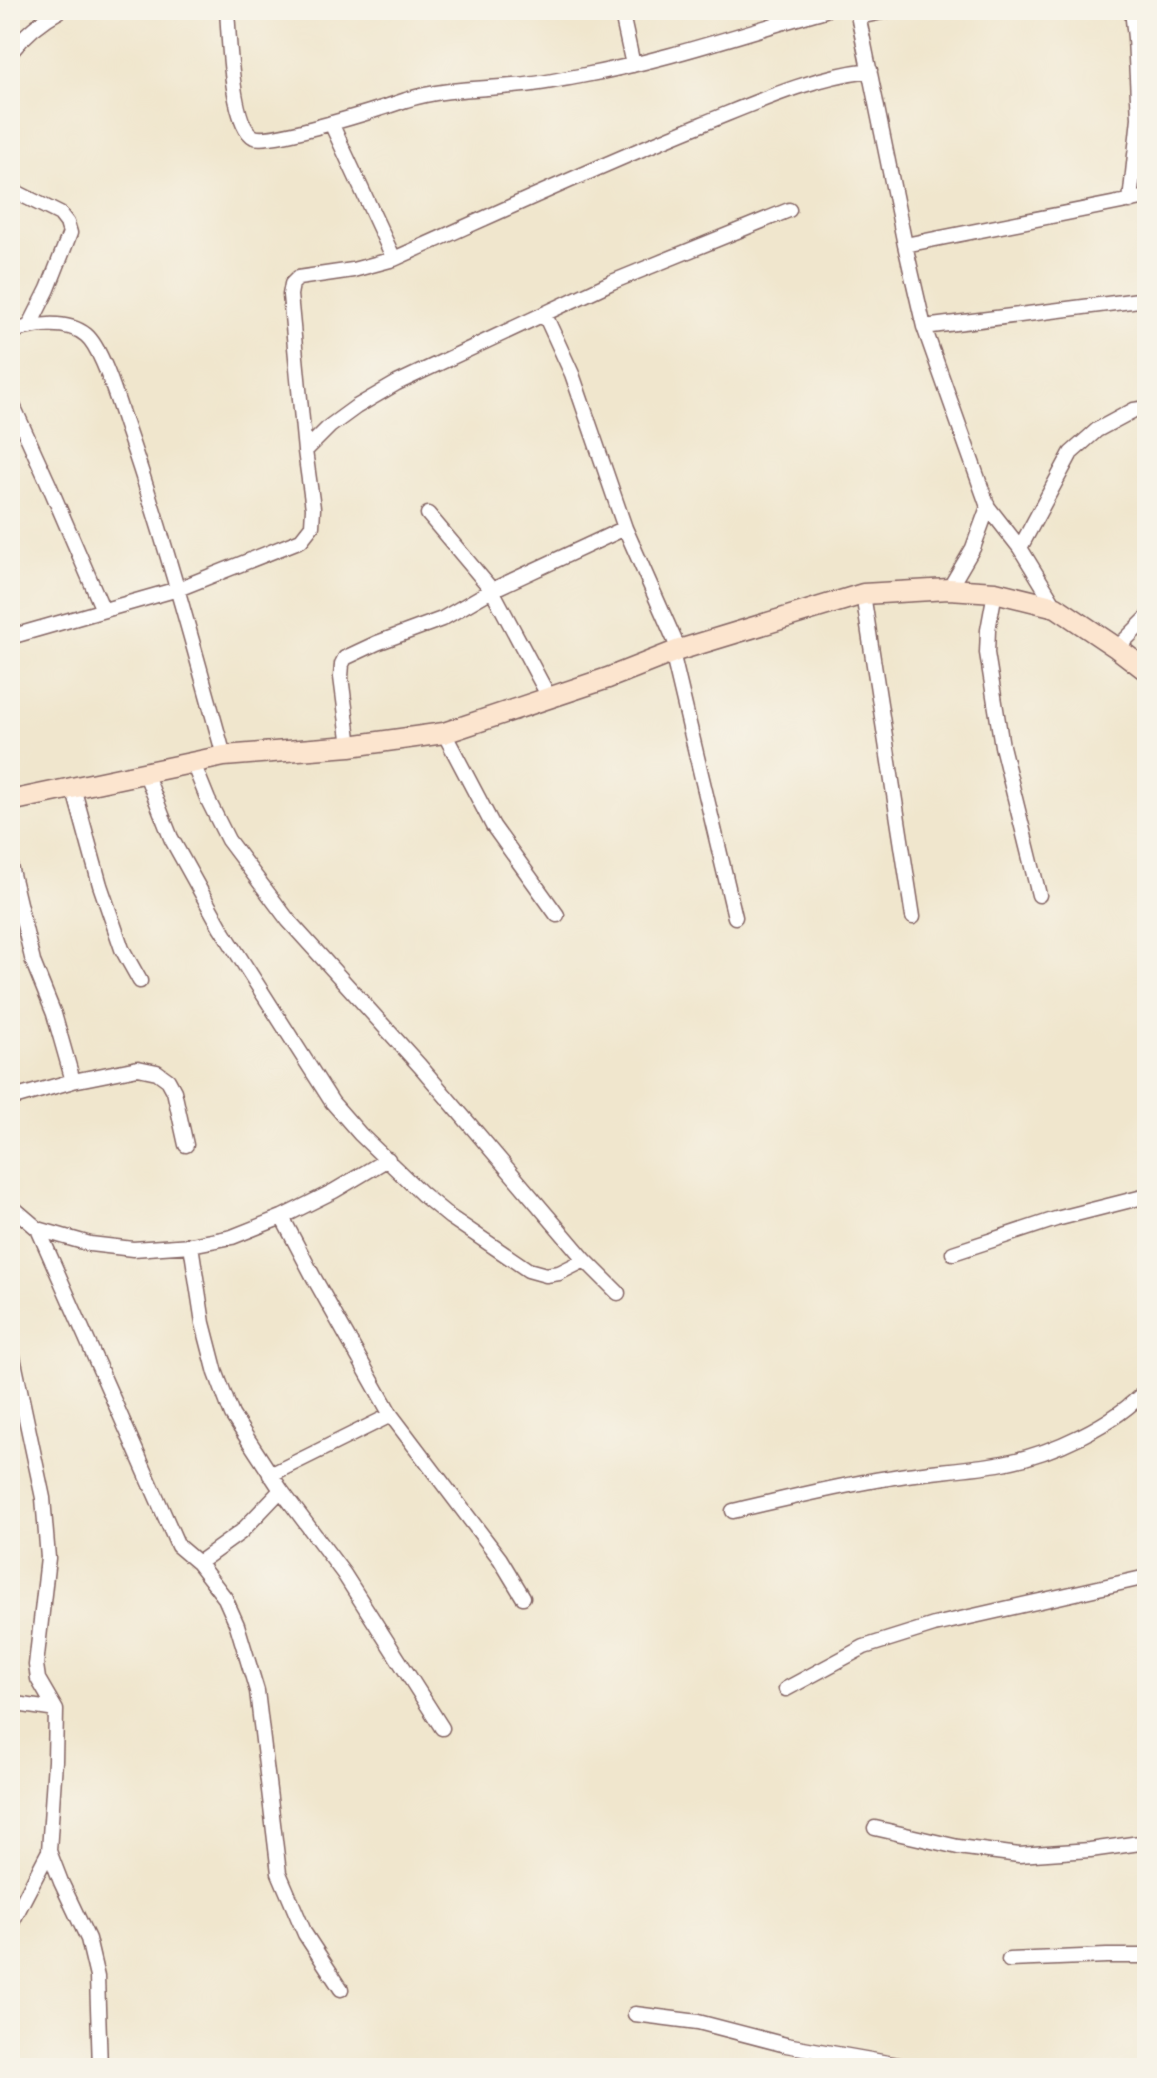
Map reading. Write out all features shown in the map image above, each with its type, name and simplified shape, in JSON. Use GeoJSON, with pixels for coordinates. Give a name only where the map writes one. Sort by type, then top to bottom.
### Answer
{"type":"FeatureCollection","features":[{"type":"Feature","properties":{"kind":"street"},"geometry":{"type":"LineString","coordinates":[[10,53],[30,30],[61,10]]}},
{"type":"Feature","properties":{"kind":"street"},"geometry":{"type":"LineString","coordinates":[[227,10],[237,107],[246,130],[255,137],[270,138],[415,98],[578,77],[633,65],[825,10]]}},
{"type":"Feature","properties":{"kind":"street"},"geometry":{"type":"LineString","coordinates":[[621,10],[633,65]]}},
{"type":"Feature","properties":{"kind":"street"},"geometry":{"type":"LineString","coordinates":[[891,10],[858,14],[924,327],[988,507],[1020,548],[1056,607]]}},
{"type":"Feature","properties":{"kind":"street"},"geometry":{"type":"LineString","coordinates":[[1130,201],[1139,118],[1132,10]]}},
{"type":"Feature","properties":{"kind":"street"},"geometry":{"type":"LineString","coordinates":[[10,637],[178,589],[301,540],[312,526],[313,508],[290,295],[292,284],[298,278],[353,270],[394,259],[648,146],[788,90],[843,74],[870,70]]}},
{"type":"Feature","properties":{"kind":"street"},"geometry":{"type":"LineString","coordinates":[[331,123],[394,259]]}},
{"type":"Feature","properties":{"kind":"street"},"geometry":{"type":"LineString","coordinates":[[10,189],[60,214],[70,233],[30,325]]}},
{"type":"Feature","properties":{"kind":"street"},"geometry":{"type":"LineString","coordinates":[[905,245],[1147,197]]}},
{"type":"Feature","properties":{"kind":"street"},"geometry":{"type":"LineString","coordinates":[[305,451],[330,426],[397,383],[612,282],[789,210]]}},
{"type":"Feature","properties":{"kind":"street"},"geometry":{"type":"LineString","coordinates":[[924,327],[1147,299]]}},
{"type":"Feature","properties":{"kind":"street"},"geometry":{"type":"LineString","coordinates":[[545,315],[572,374],[625,528],[676,651],[735,917]]}},
{"type":"Feature","properties":{"kind":"street"},"geometry":{"type":"LineString","coordinates":[[10,332],[30,325],[77,329],[90,338],[108,373],[148,488],[224,756]]}},
{"type":"Feature","properties":{"kind":"street"},"geometry":{"type":"LineString","coordinates":[[10,399],[103,610]]}},
{"type":"Feature","properties":{"kind":"street"},"geometry":{"type":"LineString","coordinates":[[1020,548],[1071,453],[1097,430],[1134,410],[1147,408]]}},
{"type":"Feature","properties":{"kind":"street"},"geometry":{"type":"LineString","coordinates":[[949,589],[973,548],[988,507]]}},
{"type":"Feature","properties":{"kind":"street"},"geometry":{"type":"LineString","coordinates":[[428,514],[492,590],[550,699]]}},
{"type":"Feature","properties":{"kind":"street"},"geometry":{"type":"LineString","coordinates":[[350,746],[341,677],[345,658],[442,619],[492,590],[625,528]]}},
{"type":"Feature","properties":{"kind":"street"},"geometry":{"type":"LineString","coordinates":[[10,801],[224,756],[350,746],[444,733],[550,699],[676,651],[863,594],[949,589],[995,592],[1056,607],[1147,671]]}},
{"type":"Feature","properties":{"kind":"street"},"geometry":{"type":"LineString","coordinates":[[995,592],[987,653],[1002,746],[1039,895]]}},
{"type":"Feature","properties":{"kind":"street"},"geometry":{"type":"LineString","coordinates":[[863,594],[913,917]]}},
{"type":"Feature","properties":{"kind":"street"},"geometry":{"type":"LineString","coordinates":[[1117,648],[1147,618]]}},
{"type":"Feature","properties":{"kind":"street"},"geometry":{"type":"LineString","coordinates":[[444,733],[493,826],[557,915]]}},
{"type":"Feature","properties":{"kind":"street"},"geometry":{"type":"LineString","coordinates":[[193,763],[228,840],[288,920],[420,1066],[585,1260],[618,1293]]}},
{"type":"Feature","properties":{"kind":"street"},"geometry":{"type":"LineString","coordinates":[[145,772],[171,838],[221,928],[332,1102],[360,1134],[422,1194],[528,1270],[546,1275],[559,1273],[585,1260]]}},
{"type":"Feature","properties":{"kind":"street"},"geometry":{"type":"LineString","coordinates":[[73,787],[100,885],[122,949],[140,981]]}},
{"type":"Feature","properties":{"kind":"street"},"geometry":{"type":"LineString","coordinates":[[10,866],[33,962],[54,1014],[73,1081]]}},
{"type":"Feature","properties":{"kind":"street"},"geometry":{"type":"LineString","coordinates":[[10,1099],[73,1081],[138,1068],[157,1072],[168,1080],[174,1091],[186,1145]]}},
{"type":"Feature","properties":{"kind":"street"},"geometry":{"type":"LineString","coordinates":[[10,1205],[38,1229],[90,1244],[133,1249],[191,1245],[232,1237],[282,1217],[388,1159]]}},
{"type":"Feature","properties":{"kind":"street"},"geometry":{"type":"LineString","coordinates":[[953,1253],[1056,1219],[1147,1196]]}},
{"type":"Feature","properties":{"kind":"street"},"geometry":{"type":"LineString","coordinates":[[282,1217],[391,1415],[500,1559],[523,1597]]}},
{"type":"Feature","properties":{"kind":"street"},"geometry":{"type":"LineString","coordinates":[[38,1229],[178,1546],[198,1563],[225,1598],[237,1625],[257,1691],[279,1873],[305,1934],[341,1989]]}},
{"type":"Feature","properties":{"kind":"street"},"geometry":{"type":"LineString","coordinates":[[191,1245],[203,1323],[216,1373],[232,1415],[270,1475],[344,1574],[442,1728]]}},
{"type":"Feature","properties":{"kind":"street"},"geometry":{"type":"LineString","coordinates":[[10,1343],[43,1498],[48,1558],[36,1665],[38,1679],[56,1710],[49,1851],[10,1926]]}},
{"type":"Feature","properties":{"kind":"street"},"geometry":{"type":"LineString","coordinates":[[733,1511],[856,1483],[1005,1463],[1062,1444],[1116,1417],[1147,1389]]}},
{"type":"Feature","properties":{"kind":"street"},"geometry":{"type":"LineString","coordinates":[[270,1475],[391,1415]]}},
{"type":"Feature","properties":{"kind":"street"},"geometry":{"type":"LineString","coordinates":[[198,1563],[241,1532],[281,1490]]}},
{"type":"Feature","properties":{"kind":"street"},"geometry":{"type":"LineString","coordinates":[[786,1689],[864,1647],[934,1625],[1147,1577]]}},
{"type":"Feature","properties":{"kind":"street"},"geometry":{"type":"LineString","coordinates":[[10,1703],[56,1710]]}},
{"type":"Feature","properties":{"kind":"street"},"geometry":{"type":"LineString","coordinates":[[875,1828],[958,1847],[1019,1855],[1147,1842]]}},
{"type":"Feature","properties":{"kind":"street"},"geometry":{"type":"LineString","coordinates":[[49,1851],[88,1939],[97,1977],[100,2068]]}},
{"type":"Feature","properties":{"kind":"street"},"geometry":{"type":"LineString","coordinates":[[1009,1960],[1147,1956]]}},
{"type":"Feature","properties":{"kind":"street"},"geometry":{"type":"LineString","coordinates":[[635,2014],[698,2022],[786,2045],[916,2068]]}}]}
